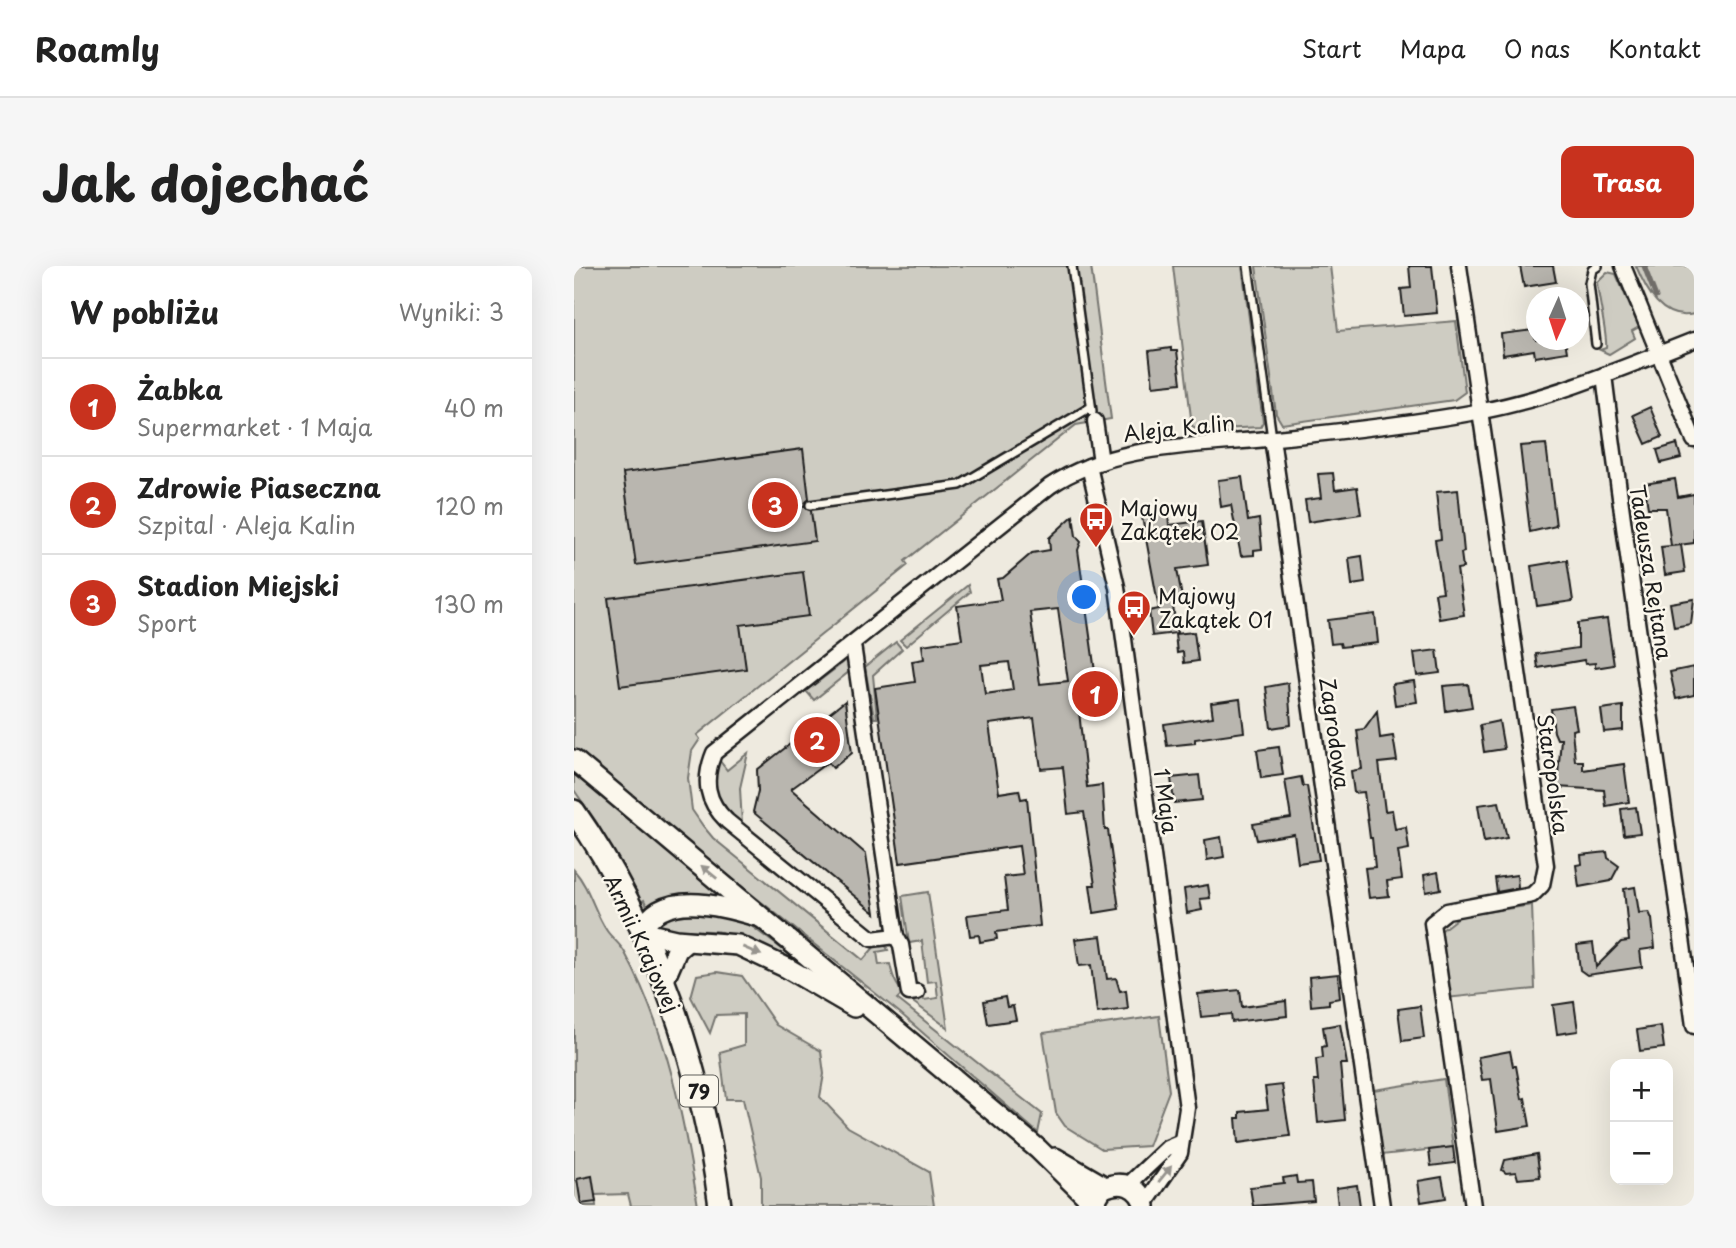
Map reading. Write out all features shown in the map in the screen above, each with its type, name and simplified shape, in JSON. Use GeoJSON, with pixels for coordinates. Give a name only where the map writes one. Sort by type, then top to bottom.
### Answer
{"type":"FeatureCollection","features":[{"type":"Feature","properties":{"kind":"main road","name":"Armii Krajowej"},"geometry":{"type":"LineString","coordinates":[[574,811],[595,843],[664,980],[711,1135],[720,1206]]}},
{"type":"Feature","properties":{"kind":"street","name":"Staropolska"},"geometry":{"type":"LineString","coordinates":[[1459,266],[1546,866],[1542,885],[1532,895],[1447,911],[1432,923],[1473,1206]]}},
{"type":"Feature","properties":{"kind":"street"},"geometry":{"type":"LineString","coordinates":[[1623,266],[1694,440]]}},
{"type":"Feature","properties":{"kind":"street","name":"Aleja Kalin"},"geometry":{"type":"LineString","coordinates":[[896,936],[872,939],[719,813],[710,800],[707,786],[708,767],[714,753],[1051,486],[1095,464],[1129,453],[1480,411],[1539,397],[1694,340]]}},
{"type":"Feature","properties":{"kind":"street","name":"Tadeusza Rejtana"},"geometry":{"type":"LineString","coordinates":[[1604,375],[1612,452],[1652,714],[1694,1026]]}},
{"type":"Feature","properties":{"kind":"street","name":"1 Maja"},"geometry":{"type":"LineString","coordinates":[[1093,414],[1095,464],[1117,587],[1187,1108],[1179,1143],[1180,1153],[1145,1205]]}},
{"type":"Feature","properties":{"kind":"street","name":"Zagrodowa"},"geometry":{"type":"LineString","coordinates":[[1272,438],[1382,1206]]}},
{"type":"Feature","properties":{"kind":"street"},"geometry":{"type":"LineString","coordinates":[[853,645],[896,936],[901,945],[909,993],[917,992]]}},
{"type":"Feature","properties":{"kind":"street"},"geometry":{"type":"LineString","coordinates":[[574,760],[750,905],[760,917],[889,1027],[1096,1199],[1119,1183],[1135,1189],[1145,1205]]}},
{"type":"Feature","properties":{"kind":"street"},"geometry":{"type":"LineString","coordinates":[[760,917],[708,905],[682,904],[655,913],[641,932],[685,942],[717,942],[757,953],[889,1027]]}},
{"type":"Feature","properties":{"kind":"street"},"geometry":{"type":"LineString","coordinates":[[664,980],[677,950],[685,942]]}},
{"type":"Feature","properties":{"kind":"street"},"geometry":{"type":"LineString","coordinates":[[1128,1185],[1167,1148],[1179,1143]]}},
{"type":"Feature","properties":{"kind":"lane","name":"1 Maja"},"geometry":{"type":"LineString","coordinates":[[1072,266],[1093,414]]}},
{"type":"Feature","properties":{"kind":"lane","name":"Zagrodowa"},"geometry":{"type":"LineString","coordinates":[[1248,266],[1272,438]]}},
{"type":"Feature","properties":{"kind":"lane"},"geometry":{"type":"LineString","coordinates":[[1596,344],[1589,283],[1592,270],[1598,266]]}},
{"type":"Feature","properties":{"kind":"lane"},"geometry":{"type":"LineString","coordinates":[[810,505],[960,485],[1093,414]]}},
{"type":"Feature","properties":{"kind":"shaded area"},"geometry":{"type":"Polygon","coordinates":[[[574,266],[1091,266],[1111,419],[1076,425],[905,561],[908,565],[697,735],[700,739],[692,751],[688,778],[692,810],[713,838],[863,960],[876,945],[885,944],[888,950],[877,952],[879,965],[890,964],[897,984],[911,999],[938,998],[936,981],[927,982],[922,941],[909,943],[902,896],[928,892],[948,1028],[902,994],[897,999],[1042,1114],[1038,1133],[900,1013],[574,752],[574,266]]]}},
{"type":"Feature","properties":{"kind":"shaded area"},"geometry":{"type":"Polygon","coordinates":[[[1173,266],[1242,266],[1263,422],[1260,427],[1200,430],[1192,426],[1173,266]]]}},
{"type":"Feature","properties":{"kind":"shaded area"},"geometry":{"type":"Polygon","coordinates":[[[1256,266],[1330,266],[1338,331],[1456,321],[1465,392],[1454,400],[1282,424],[1276,414],[1256,266]]]}},
{"type":"Feature","properties":{"kind":"shaded area"},"geometry":{"type":"Polygon","coordinates":[[[1636,266],[1694,266],[1694,314],[1683,315],[1664,309],[1650,294],[1636,266]]]}},
{"type":"Feature","properties":{"kind":"shaded area"},"geometry":{"type":"Polygon","coordinates":[[[1607,272],[1616,274],[1639,327],[1632,331],[1635,338],[1609,354],[1600,350],[1606,348],[1606,343],[1597,282],[1607,272]]]}},
{"type":"Feature","properties":{"kind":"shaded area"},"geometry":{"type":"Polygon","coordinates":[[[968,585],[970,592],[906,646],[900,640],[968,585]]]}},
{"type":"Feature","properties":{"kind":"shaded area"},"geometry":{"type":"Polygon","coordinates":[[[896,642],[902,649],[873,675],[877,718],[874,718],[865,667],[896,642]]]}},
{"type":"Feature","properties":{"kind":"shaded area"},"geometry":{"type":"Polygon","coordinates":[[[848,659],[850,671],[814,700],[806,691],[848,659]]]}},
{"type":"Feature","properties":{"kind":"shaded area"},"geometry":{"type":"Polygon","coordinates":[[[748,753],[740,788],[742,824],[723,804],[715,779],[719,760],[727,770],[748,753]]]}},
{"type":"Feature","properties":{"kind":"shaded area"},"geometry":{"type":"Polygon","coordinates":[[[574,773],[728,900],[664,901],[648,908],[644,900],[641,902],[597,823],[574,790],[574,773]]]}},
{"type":"Feature","properties":{"kind":"shaded area"},"geometry":{"type":"Polygon","coordinates":[[[574,870],[584,884],[607,931],[624,951],[652,1012],[680,1108],[698,1206],[631,1206],[628,1194],[595,1195],[596,1206],[574,1206],[574,870]]]}},
{"type":"Feature","properties":{"kind":"shaded area"},"geometry":{"type":"Polygon","coordinates":[[[1532,905],[1535,989],[1446,998],[1440,940],[1442,930],[1460,916],[1532,905]]]}},
{"type":"Feature","properties":{"kind":"shaded area"},"geometry":{"type":"Polygon","coordinates":[[[697,911],[746,922],[838,991],[782,956],[752,941],[721,932],[673,930],[656,926],[667,916],[697,911]]]}},
{"type":"Feature","properties":{"kind":"shaded area"},"geometry":{"type":"Polygon","coordinates":[[[717,972],[742,976],[776,1025],[821,1051],[824,1074],[820,1097],[848,1127],[929,1172],[934,1206],[761,1206],[761,1177],[743,1099],[726,1099],[720,1052],[744,1045],[744,1014],[716,1015],[710,1033],[691,997],[697,975],[717,972]]]}},
{"type":"Feature","properties":{"kind":"shaded area"},"geometry":{"type":"Polygon","coordinates":[[[1159,1016],[1169,1091],[1148,1146],[1102,1149],[1065,1126],[1056,1113],[1043,1033],[1159,1016]]]}},
{"type":"Feature","properties":{"kind":"shaded area"},"geometry":{"type":"Polygon","coordinates":[[[1444,1079],[1453,1147],[1382,1155],[1373,1090],[1444,1079]]]}},
{"type":"Feature","properties":{"kind":"building"},"geometry":{"type":"Polygon","coordinates":[[[1409,266],[1432,266],[1437,313],[1404,316],[1401,289],[1411,288],[1409,266]]]}},
{"type":"Feature","properties":{"kind":"building"},"geometry":{"type":"Polygon","coordinates":[[[1520,266],[1553,266],[1556,282],[1524,287],[1520,266]]]}},
{"type":"Feature","properties":{"kind":"building"},"geometry":{"type":"Polygon","coordinates":[[[1526,331],[1526,350],[1534,350],[1503,355],[1501,334],[1526,331]]]}},
{"type":"Feature","properties":{"kind":"building"},"geometry":{"type":"Polygon","coordinates":[[[1171,348],[1171,351],[1177,351],[1181,383],[1153,386],[1149,351],[1171,348]]]}},
{"type":"Feature","properties":{"kind":"building"},"geometry":{"type":"Polygon","coordinates":[[[1534,350],[1567,350],[1567,352],[1535,357],[1534,350]]]}},
{"type":"Feature","properties":{"kind":"building"},"geometry":{"type":"Polygon","coordinates":[[[1650,407],[1662,437],[1646,444],[1633,415],[1650,407]]]}},
{"type":"Feature","properties":{"kind":"building"},"geometry":{"type":"Polygon","coordinates":[[[1546,444],[1556,526],[1530,532],[1520,446],[1546,444]]]}},
{"type":"Feature","properties":{"kind":"building"},"geometry":{"type":"Polygon","coordinates":[[[1677,444],[1681,458],[1661,463],[1657,450],[1677,444]]]}},
{"type":"Feature","properties":{"kind":"building"},"geometry":{"type":"Polygon","coordinates":[[[803,449],[809,499],[804,506],[811,511],[815,541],[636,565],[623,473],[803,449]]]}},
{"type":"Feature","properties":{"kind":"building"},"geometry":{"type":"Polygon","coordinates":[[[1333,473],[1335,490],[1357,487],[1361,514],[1308,522],[1305,500],[1321,498],[1318,474],[1333,473]]]}},
{"type":"Feature","properties":{"kind":"building"},"geometry":{"type":"Polygon","coordinates":[[[1242,477],[1248,521],[1259,519],[1262,549],[1254,550],[1254,555],[1241,556],[1231,505],[1221,507],[1218,480],[1242,477]]]}},
{"type":"Feature","properties":{"kind":"building"},"geometry":{"type":"Polygon","coordinates":[[[1675,479],[1678,497],[1694,494],[1694,543],[1671,546],[1666,508],[1648,508],[1644,484],[1675,479]]]}},
{"type":"Feature","properties":{"kind":"building"},"geometry":{"type":"Polygon","coordinates":[[[1458,490],[1464,552],[1461,553],[1463,568],[1457,569],[1464,615],[1439,619],[1435,593],[1443,592],[1435,540],[1441,539],[1436,492],[1458,490]]]}},
{"type":"Feature","properties":{"kind":"building"},"geometry":{"type":"Polygon","coordinates":[[[1151,513],[1168,514],[1169,525],[1202,521],[1208,565],[1177,569],[1182,598],[1172,600],[1177,633],[1152,636],[1149,611],[1159,609],[1142,517],[1151,513]]]}},
{"type":"Feature","properties":{"kind":"building"},"geometry":{"type":"Polygon","coordinates":[[[1073,516],[1076,536],[1081,542],[1078,550],[1096,679],[1099,678],[1103,708],[1079,711],[1087,787],[1102,785],[1105,830],[1108,830],[1119,909],[1094,913],[1090,885],[1095,885],[1084,812],[1068,814],[1063,767],[1041,769],[1034,718],[989,724],[999,793],[1019,790],[1021,799],[1027,798],[1040,926],[996,932],[997,939],[980,942],[979,935],[970,936],[967,915],[1008,910],[1004,877],[1023,875],[1019,846],[900,863],[875,688],[915,682],[912,661],[924,659],[922,645],[962,639],[957,606],[1001,600],[997,579],[1003,578],[1032,553],[1050,550],[1049,538],[1073,516]],[[1058,609],[1030,612],[1040,684],[1068,681],[1058,609]],[[1009,662],[981,665],[985,694],[1013,690],[1009,662]]]}},
{"type":"Feature","properties":{"kind":"building"},"geometry":{"type":"Polygon","coordinates":[[[1681,545],[1685,572],[1665,575],[1661,547],[1681,545]]]}},
{"type":"Feature","properties":{"kind":"building"},"geometry":{"type":"Polygon","coordinates":[[[1362,556],[1365,583],[1352,585],[1349,558],[1362,556]]]}},
{"type":"Feature","properties":{"kind":"building"},"geometry":{"type":"Polygon","coordinates":[[[1567,560],[1573,601],[1537,606],[1531,566],[1567,560]]]}},
{"type":"Feature","properties":{"kind":"building"},"geometry":{"type":"Polygon","coordinates":[[[803,572],[809,616],[740,625],[746,669],[620,686],[608,598],[803,572]]]}},
{"type":"Feature","properties":{"kind":"building"},"geometry":{"type":"Polygon","coordinates":[[[1694,599],[1691,624],[1674,627],[1670,603],[1694,599]]]}},
{"type":"Feature","properties":{"kind":"building"},"geometry":{"type":"Polygon","coordinates":[[[1375,614],[1378,643],[1341,647],[1340,643],[1331,644],[1328,620],[1375,614]]]}},
{"type":"Feature","properties":{"kind":"building"},"geometry":{"type":"Polygon","coordinates":[[[1607,619],[1614,665],[1595,668],[1595,663],[1585,664],[1584,660],[1538,668],[1536,654],[1578,648],[1578,623],[1607,619]]]}},
{"type":"Feature","properties":{"kind":"building"},"geometry":{"type":"Polygon","coordinates":[[[1194,632],[1198,661],[1184,663],[1183,652],[1177,653],[1175,634],[1194,632]]]}},
{"type":"Feature","properties":{"kind":"building"},"geometry":{"type":"Polygon","coordinates":[[[1437,650],[1440,673],[1417,676],[1414,653],[1437,650]]]}},
{"type":"Feature","properties":{"kind":"building"},"geometry":{"type":"Polygon","coordinates":[[[1694,667],[1694,695],[1676,699],[1670,672],[1694,667]]]}},
{"type":"Feature","properties":{"kind":"building"},"geometry":{"type":"Polygon","coordinates":[[[1414,681],[1417,702],[1395,705],[1392,684],[1414,681]]]}},
{"type":"Feature","properties":{"kind":"building"},"geometry":{"type":"Polygon","coordinates":[[[1288,683],[1291,725],[1271,728],[1266,687],[1288,683]]]}},
{"type":"Feature","properties":{"kind":"building"},"geometry":{"type":"Polygon","coordinates":[[[1468,684],[1472,707],[1446,711],[1443,686],[1468,684]]]}},
{"type":"Feature","properties":{"kind":"building"},"geometry":{"type":"Polygon","coordinates":[[[1240,699],[1244,732],[1167,746],[1164,724],[1213,717],[1211,703],[1240,699]]]}},
{"type":"Feature","properties":{"kind":"building"},"geometry":{"type":"Polygon","coordinates":[[[845,701],[852,753],[833,768],[828,762],[791,789],[866,854],[875,913],[753,812],[758,791],[757,770],[845,701]]]}},
{"type":"Feature","properties":{"kind":"building"},"geometry":{"type":"Polygon","coordinates":[[[1573,706],[1577,729],[1572,730],[1575,761],[1583,761],[1583,770],[1624,764],[1629,802],[1606,806],[1604,790],[1557,787],[1561,739],[1557,739],[1554,732],[1551,709],[1573,706]]]}},
{"type":"Feature","properties":{"kind":"building"},"geometry":{"type":"Polygon","coordinates":[[[1623,706],[1623,730],[1604,732],[1601,709],[1623,706]]]}},
{"type":"Feature","properties":{"kind":"building"},"geometry":{"type":"Polygon","coordinates":[[[1377,711],[1380,738],[1393,736],[1397,761],[1379,763],[1385,811],[1392,810],[1395,829],[1406,827],[1409,849],[1398,851],[1402,879],[1387,881],[1389,896],[1369,898],[1365,868],[1375,867],[1372,838],[1364,792],[1354,793],[1351,771],[1362,769],[1357,730],[1364,729],[1377,711]]]}},
{"type":"Feature","properties":{"kind":"building"},"geometry":{"type":"Polygon","coordinates":[[[1499,721],[1504,749],[1484,752],[1480,725],[1499,721]]]}},
{"type":"Feature","properties":{"kind":"building"},"geometry":{"type":"Polygon","coordinates":[[[1279,747],[1283,775],[1261,778],[1257,750],[1279,747]]]}},
{"type":"Feature","properties":{"kind":"building"},"geometry":{"type":"Polygon","coordinates":[[[1199,775],[1202,800],[1174,803],[1171,778],[1199,775]]]}},
{"type":"Feature","properties":{"kind":"building"},"geometry":{"type":"Polygon","coordinates":[[[1301,777],[1303,786],[1307,786],[1319,860],[1298,863],[1294,834],[1257,840],[1253,824],[1291,818],[1285,780],[1301,777]]]}},
{"type":"Feature","properties":{"kind":"building"},"geometry":{"type":"Polygon","coordinates":[[[1499,802],[1507,838],[1484,842],[1478,805],[1499,802]]]}},
{"type":"Feature","properties":{"kind":"building"},"geometry":{"type":"Polygon","coordinates":[[[1636,807],[1640,833],[1624,835],[1621,809],[1636,807]]]}},
{"type":"Feature","properties":{"kind":"building"},"geometry":{"type":"Polygon","coordinates":[[[1221,837],[1224,857],[1207,860],[1205,840],[1221,837]]]}},
{"type":"Feature","properties":{"kind":"building"},"geometry":{"type":"Polygon","coordinates":[[[1607,852],[1608,858],[1619,866],[1611,881],[1579,887],[1576,865],[1582,864],[1581,855],[1607,852]]]}},
{"type":"Feature","properties":{"kind":"building"},"geometry":{"type":"Polygon","coordinates":[[[1438,872],[1441,889],[1426,892],[1424,875],[1438,872]]]}},
{"type":"Feature","properties":{"kind":"building"},"geometry":{"type":"Polygon","coordinates":[[[1517,875],[1518,888],[1497,892],[1495,878],[1517,875]]]}},
{"type":"Feature","properties":{"kind":"building"},"geometry":{"type":"Polygon","coordinates":[[[1208,885],[1210,898],[1200,899],[1202,910],[1187,913],[1184,889],[1208,885]]]}},
{"type":"Feature","properties":{"kind":"building"},"geometry":{"type":"Polygon","coordinates":[[[1635,887],[1639,913],[1649,912],[1652,919],[1655,948],[1640,950],[1642,967],[1587,975],[1580,970],[1577,945],[1593,943],[1596,967],[1621,942],[1629,941],[1624,889],[1635,887]]]}},
{"type":"Feature","properties":{"kind":"building"},"geometry":{"type":"Polygon","coordinates":[[[1101,936],[1107,979],[1116,978],[1120,991],[1126,990],[1128,1009],[1097,1013],[1091,965],[1079,966],[1075,939],[1101,936]]]}},
{"type":"Feature","properties":{"kind":"building"},"geometry":{"type":"Polygon","coordinates":[[[1338,974],[1340,998],[1329,1000],[1329,1004],[1311,1006],[1309,977],[1338,974]]]}},
{"type":"Feature","properties":{"kind":"building"},"geometry":{"type":"Polygon","coordinates":[[[1240,990],[1242,1007],[1286,1001],[1287,1016],[1232,1022],[1231,1014],[1201,1017],[1198,994],[1240,990]]]}},
{"type":"Feature","properties":{"kind":"building"},"geometry":{"type":"Polygon","coordinates":[[[1005,997],[1007,1007],[1013,1006],[1016,1020],[988,1024],[984,1001],[1005,997]]]}},
{"type":"Feature","properties":{"kind":"building"},"geometry":{"type":"Polygon","coordinates":[[[1574,1002],[1578,1031],[1557,1034],[1553,1005],[1574,1002]]]}},
{"type":"Feature","properties":{"kind":"building"},"geometry":{"type":"Polygon","coordinates":[[[1420,1006],[1424,1038],[1402,1041],[1398,1009],[1420,1006]]]}},
{"type":"Feature","properties":{"kind":"building"},"geometry":{"type":"Polygon","coordinates":[[[1340,1024],[1347,1064],[1340,1064],[1345,1120],[1318,1123],[1314,1081],[1318,1081],[1316,1059],[1323,1058],[1322,1047],[1326,1046],[1323,1027],[1340,1024]]]}},
{"type":"Feature","properties":{"kind":"building"},"geometry":{"type":"Polygon","coordinates":[[[1661,1026],[1664,1048],[1640,1051],[1637,1030],[1661,1026]]]}},
{"type":"Feature","properties":{"kind":"building"},"geometry":{"type":"Polygon","coordinates":[[[1510,1051],[1513,1066],[1516,1066],[1522,1099],[1525,1098],[1530,1126],[1498,1131],[1491,1079],[1482,1080],[1478,1057],[1510,1051]]]}},
{"type":"Feature","properties":{"kind":"building"},"geometry":{"type":"Polygon","coordinates":[[[1282,1085],[1290,1136],[1238,1143],[1236,1118],[1240,1118],[1240,1112],[1268,1109],[1265,1087],[1282,1085]]]}},
{"type":"Feature","properties":{"kind":"building"},"geometry":{"type":"Polygon","coordinates":[[[1453,1147],[1455,1163],[1431,1166],[1429,1150],[1453,1147]]]}},
{"type":"Feature","properties":{"kind":"building"},"geometry":{"type":"Polygon","coordinates":[[[1537,1154],[1540,1177],[1518,1179],[1516,1172],[1506,1173],[1502,1170],[1505,1160],[1537,1154]]]}},
{"type":"Feature","properties":{"kind":"building"},"geometry":{"type":"Polygon","coordinates":[[[592,1176],[596,1202],[581,1204],[577,1179],[592,1176]]]}},
{"type":"Feature","properties":{"kind":"building"},"geometry":{"type":"Polygon","coordinates":[[[1296,1176],[1297,1183],[1312,1182],[1314,1201],[1253,1206],[1250,1187],[1284,1183],[1283,1178],[1296,1176]]]}},
{"type":"Feature","properties":{"kind":"building"},"geometry":{"type":"Polygon","coordinates":[[[1442,1177],[1446,1198],[1421,1202],[1418,1181],[1442,1177]]]}},
{"type":"Feature","properties":{"kind":"building"},"geometry":{"type":"Polygon","coordinates":[[[1357,1185],[1360,1206],[1338,1206],[1336,1188],[1357,1185]]]}},
{"type":"Feature","properties":{"kind":"waterway"},"geometry":{"type":"LineString","coordinates":[[1644,266],[1656,297]]}},
{"type":"Feature","properties":{"kind":"place","name":"Stadion Miejski"},"geometry":{"type":"Point","coordinates":[775,505]}},
{"type":"Feature","properties":{"kind":"place","name":"Majowy Zakątek 02"},"geometry":{"type":"Point","coordinates":[1096,549]}},
{"type":"Feature","properties":{"kind":"place","name":"Majowy Zakątek 01"},"geometry":{"type":"Point","coordinates":[1134,637]}},
{"type":"Feature","properties":{"kind":"place","name":"Żabka"},"geometry":{"type":"Point","coordinates":[1095,694]}},
{"type":"Feature","properties":{"kind":"place","name":"Zdrowie Piaseczna"},"geometry":{"type":"Point","coordinates":[817,740]}}]}
